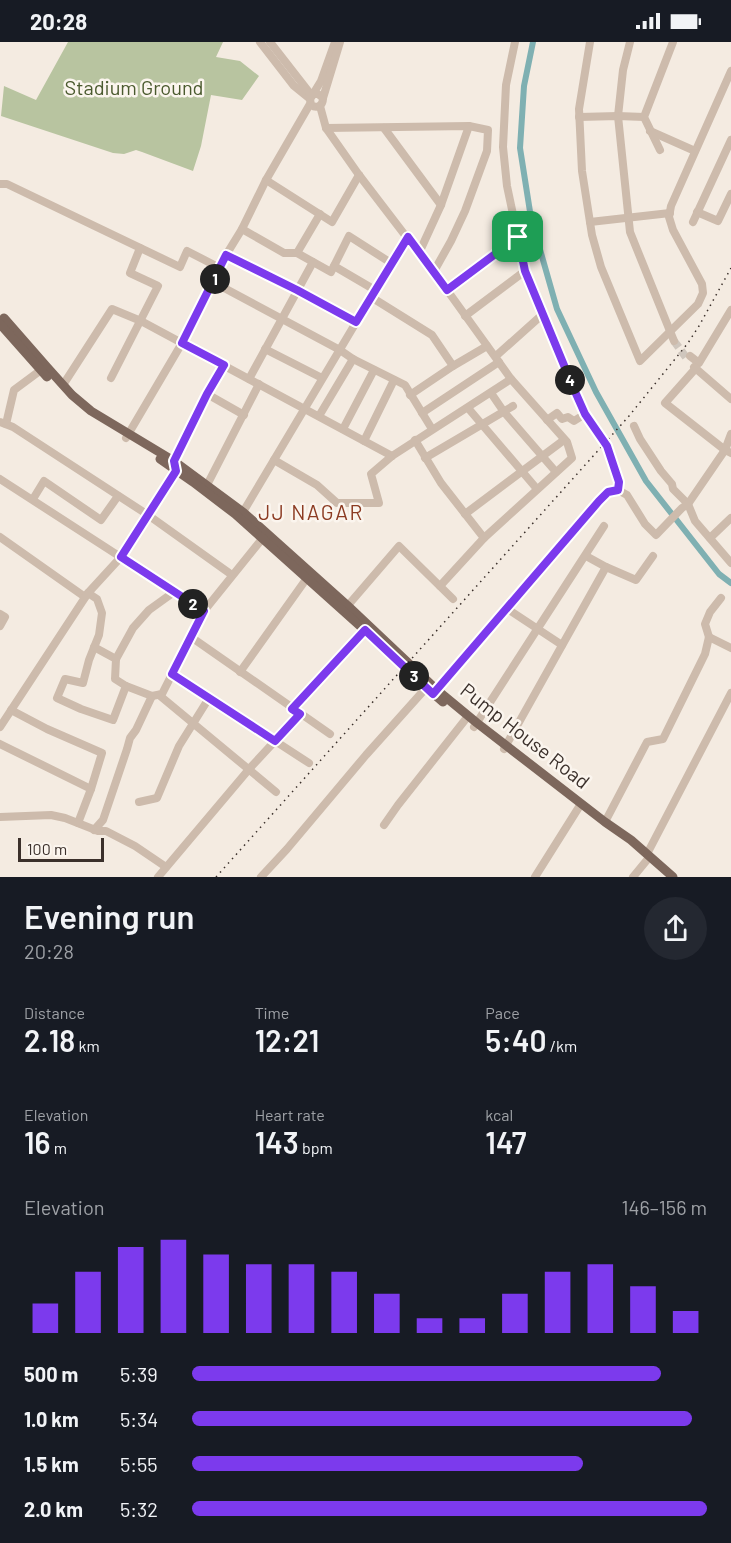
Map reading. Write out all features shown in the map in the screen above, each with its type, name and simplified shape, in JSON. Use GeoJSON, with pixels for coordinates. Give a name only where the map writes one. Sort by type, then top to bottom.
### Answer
{"type":"FeatureCollection","features":[{"type":"Feature","properties":{"kind":"main road"},"geometry":{"type":"LineString","coordinates":[[1,319],[40,370],[69,399],[89,416],[127,436]]}},
{"type":"Feature","properties":{"kind":"main road"},"geometry":{"type":"LineString","coordinates":[[1,319],[92,411],[175,466],[235,514],[307,578],[345,608],[365,630],[465,720],[476,725],[579,807],[647,857],[667,877]]}},
{"type":"Feature","properties":{"kind":"main road","name":"Pump House Road"},"geometry":{"type":"LineString","coordinates":[[175,466],[207,485],[243,512],[432,691],[476,725]]}},
{"type":"Feature","properties":{"kind":"main road","name":"Pump House Road"},"geometry":{"type":"LineString","coordinates":[[505,748],[631,840],[647,857],[673,877]]}},
{"type":"Feature","properties":{"kind":"street"},"geometry":{"type":"LineString","coordinates":[[260,42],[294,86],[311,98]]}},
{"type":"Feature","properties":{"kind":"street"},"geometry":{"type":"LineString","coordinates":[[270,42],[311,98],[315,107],[321,102],[340,42]]}},
{"type":"Feature","properties":{"kind":"street"},"geometry":{"type":"LineString","coordinates":[[127,436],[182,343],[226,255],[321,81],[335,42]]}},
{"type":"Feature","properties":{"kind":"street"},"geometry":{"type":"LineString","coordinates":[[514,42],[506,85],[503,147],[507,186],[525,271],[585,414],[607,446],[619,482],[618,490]]}},
{"type":"Feature","properties":{"kind":"street"},"geometry":{"type":"LineString","coordinates":[[590,42],[579,109],[582,171],[590,222],[601,267],[640,361],[673,337],[698,304],[703,293],[702,284],[669,217],[671,206],[731,71]]}},
{"type":"Feature","properties":{"kind":"street"},"geometry":{"type":"LineString","coordinates":[[630,42],[623,70],[618,116],[630,232],[673,337]]}},
{"type":"Feature","properties":{"kind":"street"},"geometry":{"type":"LineString","coordinates":[[660,150],[644,117],[673,42]]}},
{"type":"Feature","properties":{"kind":"street"},"geometry":{"type":"LineString","coordinates":[[311,98],[320,95],[326,128],[511,379],[567,442],[572,458],[484,538],[440,586]]}},
{"type":"Feature","properties":{"kind":"street"},"geometry":{"type":"LineString","coordinates":[[579,117],[644,117]]}},
{"type":"Feature","properties":{"kind":"street"},"geometry":{"type":"LineString","coordinates":[[326,128],[469,126],[488,130],[487,151],[465,211],[434,273]]}},
{"type":"Feature","properties":{"kind":"street"},"geometry":{"type":"LineString","coordinates":[[419,253],[441,205],[469,126]]}},
{"type":"Feature","properties":{"kind":"street"},"geometry":{"type":"LineString","coordinates":[[384,128],[441,205]]}},
{"type":"Feature","properties":{"kind":"street"},"geometry":{"type":"LineString","coordinates":[[650,131],[695,151]]}},
{"type":"Feature","properties":{"kind":"street"},"geometry":{"type":"LineString","coordinates":[[693,222],[731,140]]}},
{"type":"Feature","properties":{"kind":"street"},"geometry":{"type":"LineString","coordinates":[[266,180],[332,222],[359,175]]}},
{"type":"Feature","properties":{"kind":"street"},"geometry":{"type":"LineString","coordinates":[[0,184],[7,184],[180,267],[187,251],[220,268]]}},
{"type":"Feature","properties":{"kind":"street"},"geometry":{"type":"LineString","coordinates":[[697,212],[718,221],[731,194]]}},
{"type":"Feature","properties":{"kind":"street"},"geometry":{"type":"LineString","coordinates":[[590,222],[670,213]]}},
{"type":"Feature","properties":{"kind":"street"},"geometry":{"type":"LineString","coordinates":[[297,254],[320,214]]}},
{"type":"Feature","properties":{"kind":"street"},"geometry":{"type":"LineString","coordinates":[[242,229],[284,253],[297,254],[331,272],[350,236],[391,263]]}},
{"type":"Feature","properties":{"kind":"street"},"geometry":{"type":"LineString","coordinates":[[243,512],[408,237]]}},
{"type":"Feature","properties":{"kind":"street"},"geometry":{"type":"LineString","coordinates":[[447,290],[518,237]]}},
{"type":"Feature","properties":{"kind":"street"},"geometry":{"type":"LineString","coordinates":[[111,378],[158,286],[130,273],[140,248]]}},
{"type":"Feature","properties":{"kind":"street"},"geometry":{"type":"LineString","coordinates":[[226,255],[356,322]]}},
{"type":"Feature","properties":{"kind":"street"},"geometry":{"type":"LineString","coordinates":[[249,379],[313,262]]}},
{"type":"Feature","properties":{"kind":"street"},"geometry":{"type":"LineString","coordinates":[[334,266],[432,335],[453,366]]}},
{"type":"Feature","properties":{"kind":"street"},"geometry":{"type":"LineString","coordinates":[[465,316],[525,271]]}},
{"type":"Feature","properties":{"kind":"street"},"geometry":{"type":"LineString","coordinates":[[213,282],[405,385],[432,429]]}},
{"type":"Feature","properties":{"kind":"street"},"geometry":{"type":"LineString","coordinates":[[63,384],[112,309],[141,321],[392,456]]}},
{"type":"Feature","properties":{"kind":"street"},"geometry":{"type":"LineString","coordinates":[[728,452],[664,403],[698,366],[731,310]]}},
{"type":"Feature","properties":{"kind":"street"},"geometry":{"type":"LineString","coordinates":[[422,413],[497,359],[543,314]]}},
{"type":"Feature","properties":{"kind":"street"},"geometry":{"type":"LineString","coordinates":[[410,394],[487,346]]}},
{"type":"Feature","properties":{"kind":"street"},"geometry":{"type":"LineString","coordinates":[[265,349],[322,378]]}},
{"type":"Feature","properties":{"kind":"street"},"geometry":{"type":"LineString","coordinates":[[689,358],[731,399]]}},
{"type":"Feature","properties":{"kind":"street"},"geometry":{"type":"LineString","coordinates":[[319,416],[353,359]]}},
{"type":"Feature","properties":{"kind":"street"},"geometry":{"type":"LineString","coordinates":[[0,727],[86,595],[121,557],[148,515],[175,466],[207,394],[224,365]]}},
{"type":"Feature","properties":{"kind":"street"},"geometry":{"type":"LineString","coordinates":[[40,370],[14,390],[3,423],[13,427],[148,515],[232,574]]}},
{"type":"Feature","properties":{"kind":"street"},"geometry":{"type":"LineString","coordinates":[[343,429],[374,370]]}},
{"type":"Feature","properties":{"kind":"street"},"geometry":{"type":"LineString","coordinates":[[274,460],[317,484],[337,503],[380,502],[371,474],[415,440],[511,379]]}},
{"type":"Feature","properties":{"kind":"street"},"geometry":{"type":"LineString","coordinates":[[364,441],[394,380]]}},
{"type":"Feature","properties":{"kind":"street"},"geometry":{"type":"LineString","coordinates":[[207,485],[259,384]]}},
{"type":"Feature","properties":{"kind":"street"},"geometry":{"type":"LineString","coordinates":[[491,393],[504,412],[556,472]]}},
{"type":"Feature","properties":{"kind":"street"},"geometry":{"type":"LineString","coordinates":[[207,394],[243,415]]}},
{"type":"Feature","properties":{"kind":"street"},"geometry":{"type":"LineString","coordinates":[[425,458],[513,406]]}},
{"type":"Feature","properties":{"kind":"street"},"geometry":{"type":"LineString","coordinates":[[468,408],[537,489]]}},
{"type":"Feature","properties":{"kind":"street"},"geometry":{"type":"LineString","coordinates":[[547,420],[557,413],[562,419],[568,417],[574,421],[585,414]]}},
{"type":"Feature","properties":{"kind":"street"},"geometry":{"type":"LineString","coordinates":[[634,426],[640,439],[685,506],[731,563]]}},
{"type":"Feature","properties":{"kind":"street"},"geometry":{"type":"LineString","coordinates":[[261,877],[366,755],[432,691],[608,492],[618,490],[627,495],[645,524],[656,535],[685,506],[728,452],[731,434]]}},
{"type":"Feature","properties":{"kind":"street"},"geometry":{"type":"LineString","coordinates":[[415,440],[441,483],[484,538]]}},
{"type":"Feature","properties":{"kind":"street"},"geometry":{"type":"LineString","coordinates":[[465,514],[564,440]]}},
{"type":"Feature","properties":{"kind":"street"},"geometry":{"type":"LineString","coordinates":[[0,479],[204,611]]}},
{"type":"Feature","properties":{"kind":"street"},"geometry":{"type":"LineString","coordinates":[[33,499],[44,482],[101,520],[118,496]]}},
{"type":"Feature","properties":{"kind":"street"},"geometry":{"type":"LineString","coordinates":[[710,538],[731,518]]}},
{"type":"Feature","properties":{"kind":"street"},"geometry":{"type":"LineString","coordinates":[[476,725],[604,526]]}},
{"type":"Feature","properties":{"kind":"street"},"geometry":{"type":"LineString","coordinates":[[0,537],[86,595],[97,599],[102,613],[99,635],[83,682],[65,679],[57,698],[112,720],[126,686]]}},
{"type":"Feature","properties":{"kind":"street"},"geometry":{"type":"LineString","coordinates":[[96,831],[103,820],[130,738],[155,696],[162,694],[204,611],[262,539]]}},
{"type":"Feature","properties":{"kind":"street"},"geometry":{"type":"LineString","coordinates":[[345,608],[399,546],[453,599]]}},
{"type":"Feature","properties":{"kind":"street"},"geometry":{"type":"LineString","coordinates":[[585,556],[636,580],[653,556]]}},
{"type":"Feature","properties":{"kind":"street"},"geometry":{"type":"LineString","coordinates":[[505,748],[606,567]]}},
{"type":"Feature","properties":{"kind":"street"},"geometry":{"type":"LineString","coordinates":[[240,672],[307,578]]}},
{"type":"Feature","properties":{"kind":"street"},"geometry":{"type":"LineString","coordinates":[[174,592],[149,610],[133,628],[116,659],[115,680],[155,696],[193,723],[276,792]]}},
{"type":"Feature","properties":{"kind":"street"},"geometry":{"type":"LineString","coordinates":[[605,822],[647,742],[663,738],[705,654],[709,637],[705,624],[710,612],[721,598]]}},
{"type":"Feature","properties":{"kind":"street"},"geometry":{"type":"LineString","coordinates":[[506,608],[562,645]]}},
{"type":"Feature","properties":{"kind":"street"},"geometry":{"type":"LineString","coordinates":[[0,614],[5,617],[0,626]]}},
{"type":"Feature","properties":{"kind":"street"},"geometry":{"type":"LineString","coordinates":[[292,709],[365,630]]}},
{"type":"Feature","properties":{"kind":"street"},"geometry":{"type":"LineString","coordinates":[[191,637],[330,734]]}},
{"type":"Feature","properties":{"kind":"street"},"geometry":{"type":"LineString","coordinates":[[709,637],[731,648]]}},
{"type":"Feature","properties":{"kind":"street"},"geometry":{"type":"LineString","coordinates":[[94,647],[116,659]]}},
{"type":"Feature","properties":{"kind":"street"},"geometry":{"type":"LineString","coordinates":[[172,674],[309,763]]}},
{"type":"Feature","properties":{"kind":"street"},"geometry":{"type":"LineString","coordinates":[[633,877],[647,857],[731,693]]}},
{"type":"Feature","properties":{"kind":"street"},"geometry":{"type":"LineString","coordinates":[[139,802],[157,798],[179,746],[208,698]]}},
{"type":"Feature","properties":{"kind":"street"},"geometry":{"type":"LineString","coordinates":[[11,710],[102,753],[78,823]]}},
{"type":"Feature","properties":{"kind":"street"},"geometry":{"type":"LineString","coordinates":[[158,877],[249,769],[300,714]]}},
{"type":"Feature","properties":{"kind":"street"},"geometry":{"type":"LineString","coordinates":[[384,825],[465,720]]}},
{"type":"Feature","properties":{"kind":"street"},"geometry":{"type":"LineString","coordinates":[[0,744],[91,789]]}},
{"type":"Feature","properties":{"kind":"street"},"geometry":{"type":"LineString","coordinates":[[535,877],[579,807]]}},
{"type":"Feature","properties":{"kind":"street"},"geometry":{"type":"LineString","coordinates":[[0,817],[51,815],[65,818],[96,831],[106,831],[135,846],[166,867]]}},
{"type":"Feature","properties":{"kind":"green space","name":"Stadium Ground"},"geometry":{"type":"Polygon","coordinates":[[[68,42],[223,42],[216,57],[240,61],[259,76],[242,100],[211,95],[201,146],[193,171],[136,150],[124,154],[113,153],[1,116],[4,86],[36,100],[68,42]]]}},
{"type":"Feature","properties":{"kind":"waterway"},"geometry":{"type":"LineString","coordinates":[[533,42],[524,86],[520,148],[531,218],[557,309],[596,392],[646,481],[719,574],[731,583]]}},
{"type":"Feature","properties":{"kind":"tunnel"},"geometry":{"type":"LineString","coordinates":[[674,341],[688,360]]}},
{"type":"Feature","properties":{"kind":"railway"},"geometry":{"type":"LineString","coordinates":[[216,877],[629,416],[688,343],[731,268]]}},
{"type":"Feature","properties":{"kind":"district","name":"JJ NAGAR"},"geometry":{"type":"Point","coordinates":[311,513]}},
{"type":"Feature","properties":{"kind":"route"},"geometry":{"type":"LineString","coordinates":[[408,237],[447,290],[518,237],[525,271],[585,414],[607,446],[619,482],[618,490],[608,492],[599,501],[433,694],[365,630],[292,709],[300,714],[275,741],[172,674],[204,611],[121,557],[176,471],[174,461],[224,365],[182,343],[226,255],[356,322],[408,237]]}}]}
